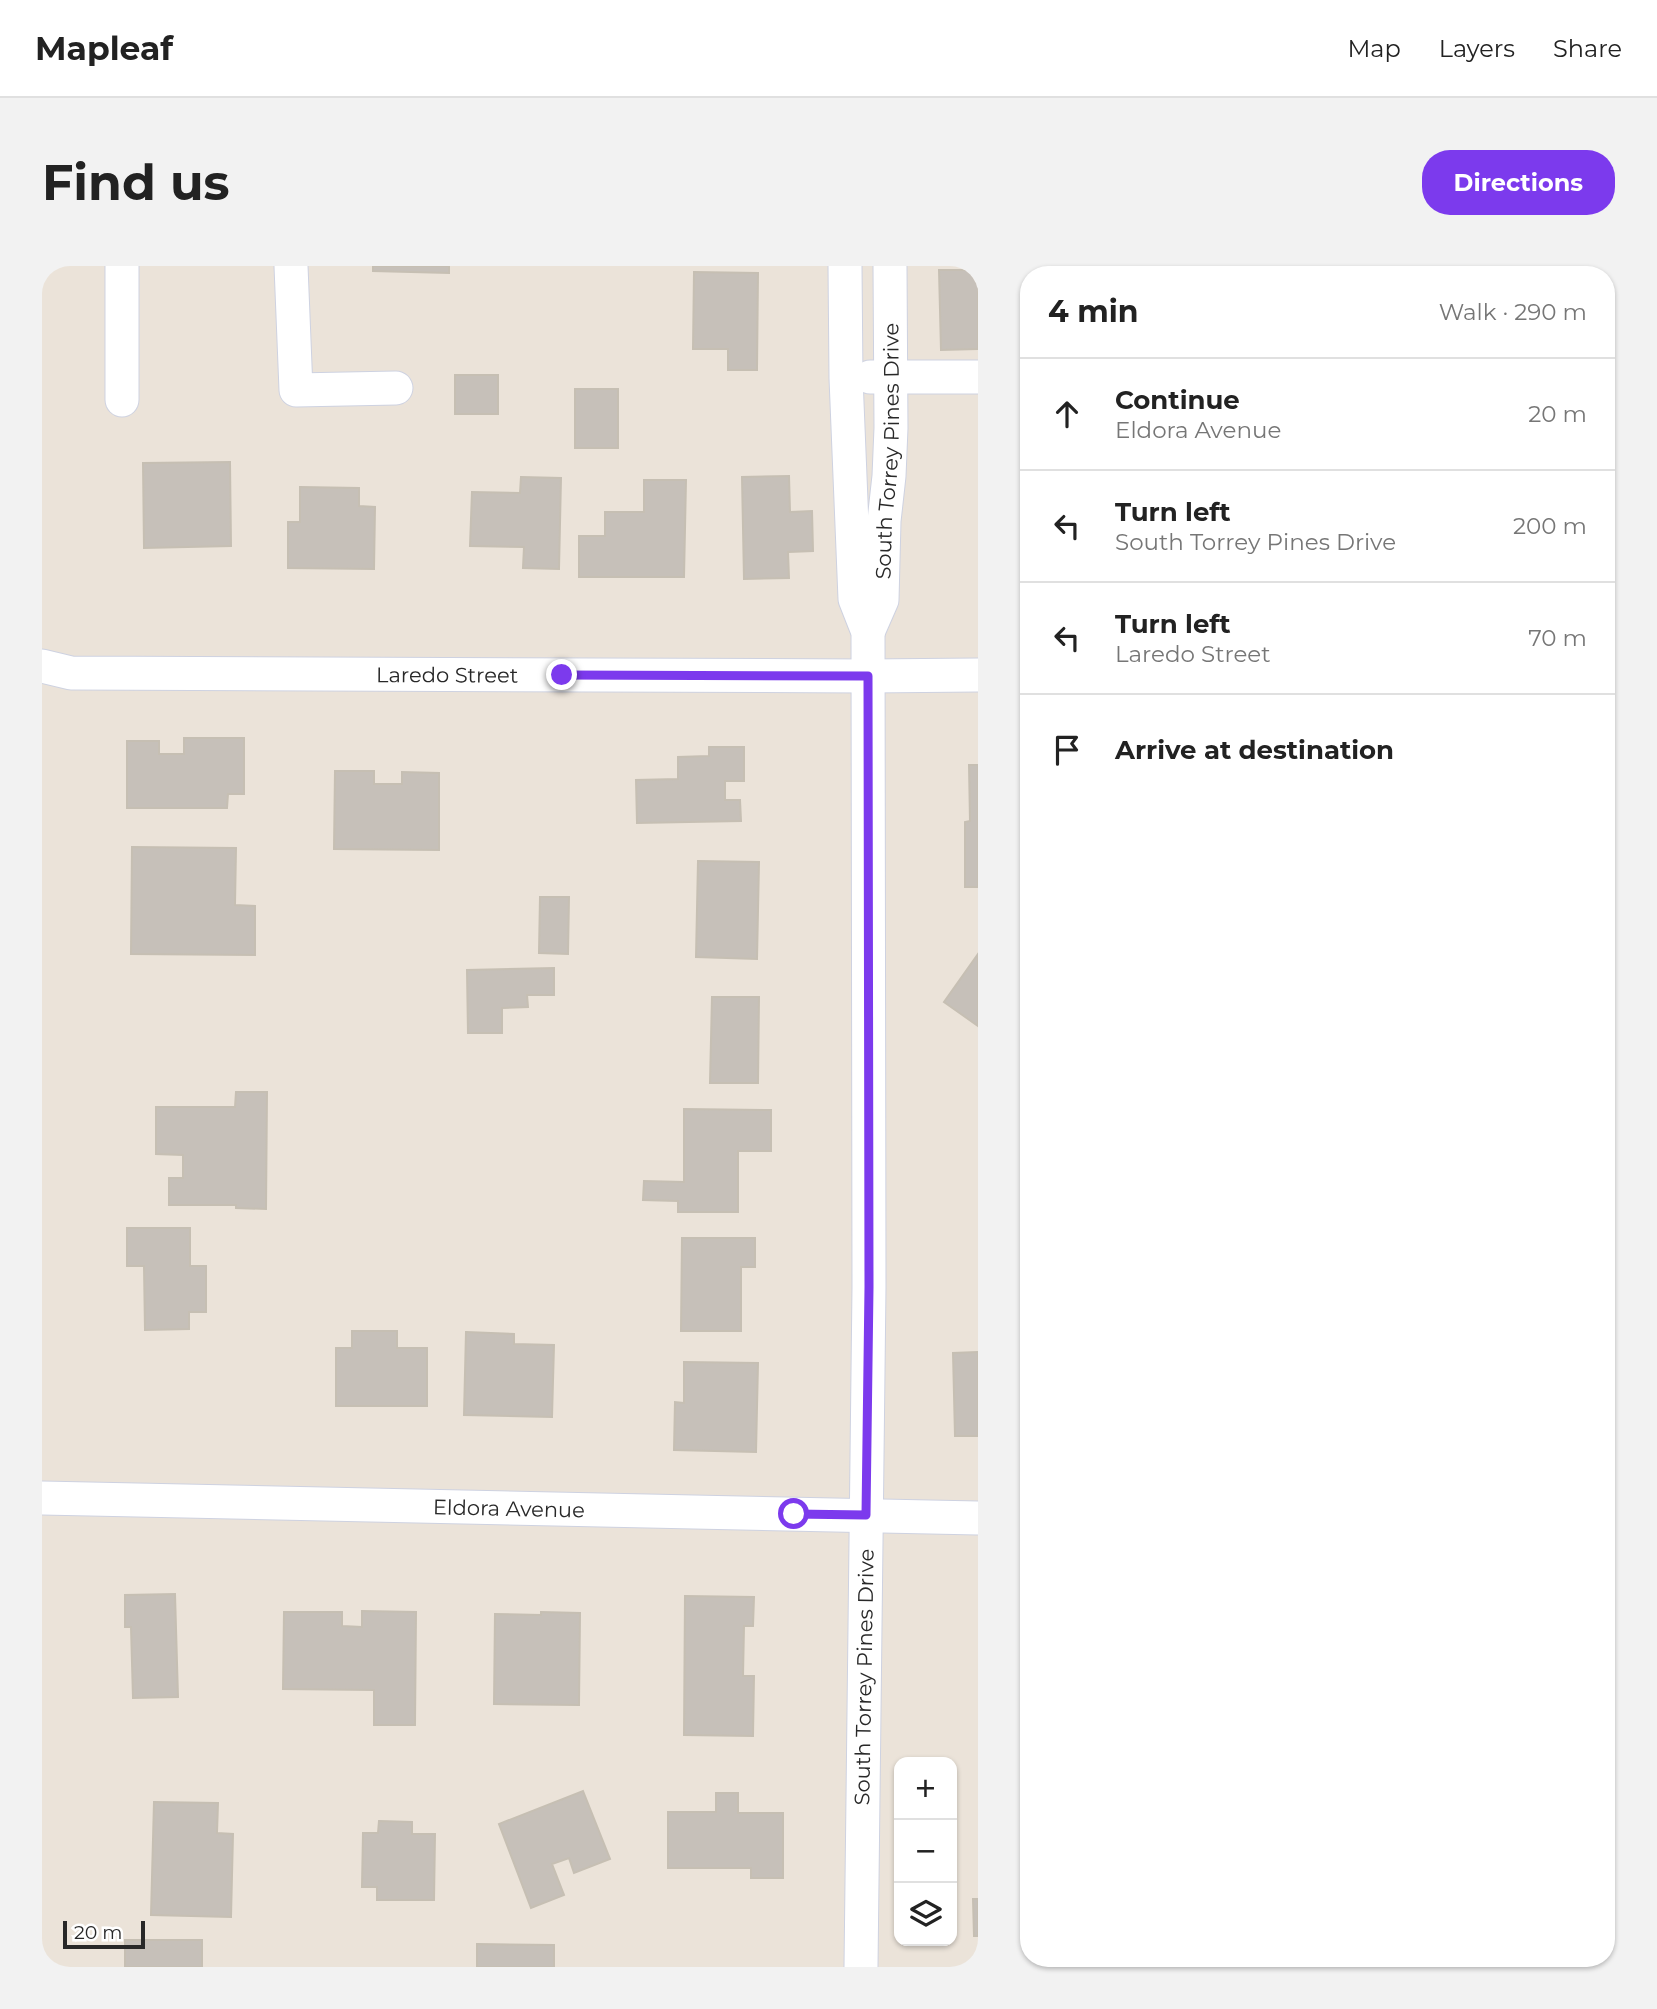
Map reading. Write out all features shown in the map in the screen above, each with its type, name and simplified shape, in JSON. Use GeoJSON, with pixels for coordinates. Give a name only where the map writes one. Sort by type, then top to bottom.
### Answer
{"type":"FeatureCollection","features":[{"type":"Feature","properties":{"kind":"street"},"geometry":{"type":"LineString","coordinates":[[122,266],[122,400]]}},
{"type":"Feature","properties":{"kind":"street"},"geometry":{"type":"LineString","coordinates":[[291,266],[296,390],[396,388]]}},
{"type":"Feature","properties":{"kind":"street","name":"South Torrey Pines Drive"},"geometry":{"type":"LineString","coordinates":[[845,266],[846,378],[855,599],[868,632],[869,1287],[861,1967]]}},
{"type":"Feature","properties":{"kind":"street","name":"South Torrey Pines Drive"},"geometry":{"type":"LineString","coordinates":[[868,632],[882,600],[892,377],[890,266]]}},
{"type":"Feature","properties":{"kind":"street"},"geometry":{"type":"LineString","coordinates":[[846,378],[978,376]]}},
{"type":"Feature","properties":{"kind":"street","name":"Laredo Street"},"geometry":{"type":"LineString","coordinates":[[42,666],[71,673],[978,675]]}},
{"type":"Feature","properties":{"kind":"street","name":"Eldora Avenue"},"geometry":{"type":"LineString","coordinates":[[42,1498],[978,1518]]}},
{"type":"Feature","properties":{"kind":"building"},"geometry":{"type":"Polygon","coordinates":[[[373,266],[449,266],[449,273],[373,271],[373,266]]]}},
{"type":"Feature","properties":{"kind":"building"},"geometry":{"type":"Polygon","coordinates":[[[939,270],[978,270],[978,349],[941,350],[939,270]]]}},
{"type":"Feature","properties":{"kind":"building"},"geometry":{"type":"Polygon","coordinates":[[[694,272],[758,273],[757,370],[728,370],[728,349],[693,349],[694,272]]]}},
{"type":"Feature","properties":{"kind":"building"},"geometry":{"type":"Polygon","coordinates":[[[455,375],[498,375],[498,414],[455,414],[455,375]]]}},
{"type":"Feature","properties":{"kind":"building"},"geometry":{"type":"Polygon","coordinates":[[[575,389],[618,389],[618,448],[575,448],[575,389]]]}},
{"type":"Feature","properties":{"kind":"building"},"geometry":{"type":"Polygon","coordinates":[[[230,462],[231,546],[144,548],[143,463],[230,462]]]}},
{"type":"Feature","properties":{"kind":"building"},"geometry":{"type":"Polygon","coordinates":[[[789,476],[790,512],[812,511],[813,551],[788,552],[789,578],[744,579],[742,477],[789,476]]]}},
{"type":"Feature","properties":{"kind":"building"},"geometry":{"type":"Polygon","coordinates":[[[521,477],[561,478],[559,569],[523,568],[524,547],[470,546],[472,492],[520,493],[521,477]]]}},
{"type":"Feature","properties":{"kind":"building"},"geometry":{"type":"Polygon","coordinates":[[[644,480],[686,480],[684,577],[579,577],[579,536],[605,536],[605,512],[644,512],[644,480]]]}},
{"type":"Feature","properties":{"kind":"building"},"geometry":{"type":"Polygon","coordinates":[[[300,487],[359,488],[359,506],[375,507],[374,569],[288,568],[288,522],[300,522],[300,487]]]}},
{"type":"Feature","properties":{"kind":"building"},"geometry":{"type":"Polygon","coordinates":[[[184,738],[244,738],[244,794],[228,794],[227,808],[127,808],[127,741],[159,741],[159,754],[184,754],[184,738]]]}},
{"type":"Feature","properties":{"kind":"building"},"geometry":{"type":"Polygon","coordinates":[[[709,747],[744,747],[744,781],[725,781],[725,800],[740,800],[741,821],[637,823],[636,780],[678,779],[678,757],[709,756],[709,747]]]}},
{"type":"Feature","properties":{"kind":"building"},"geometry":{"type":"Polygon","coordinates":[[[969,765],[978,765],[978,887],[965,887],[965,822],[970,821],[969,765]]]}},
{"type":"Feature","properties":{"kind":"building"},"geometry":{"type":"Polygon","coordinates":[[[335,771],[374,771],[374,784],[402,784],[402,772],[439,773],[439,850],[334,849],[335,771]]]}},
{"type":"Feature","properties":{"kind":"building"},"geometry":{"type":"Polygon","coordinates":[[[132,847],[236,848],[235,905],[255,906],[255,955],[131,954],[132,847]]]}},
{"type":"Feature","properties":{"kind":"building"},"geometry":{"type":"Polygon","coordinates":[[[698,861],[759,862],[757,959],[696,957],[698,861]]]}},
{"type":"Feature","properties":{"kind":"building"},"geometry":{"type":"Polygon","coordinates":[[[540,897],[569,897],[568,954],[539,953],[540,897]]]}},
{"type":"Feature","properties":{"kind":"building"},"geometry":{"type":"Polygon","coordinates":[[[978,954],[978,1026],[944,1002],[978,954]]]}},
{"type":"Feature","properties":{"kind":"building"},"geometry":{"type":"Polygon","coordinates":[[[554,968],[554,995],[527,995],[528,1007],[502,1008],[502,1033],[468,1033],[467,970],[554,968]]]}},
{"type":"Feature","properties":{"kind":"building"},"geometry":{"type":"Polygon","coordinates":[[[712,997],[759,997],[758,1083],[710,1083],[712,997]]]}},
{"type":"Feature","properties":{"kind":"building"},"geometry":{"type":"Polygon","coordinates":[[[236,1092],[267,1092],[266,1209],[236,1208],[236,1205],[169,1205],[169,1178],[183,1178],[183,1155],[156,1154],[156,1107],[235,1107],[236,1092]]]}},
{"type":"Feature","properties":{"kind":"building"},"geometry":{"type":"Polygon","coordinates":[[[684,1109],[771,1110],[771,1151],[738,1151],[738,1212],[678,1212],[678,1201],[643,1200],[644,1181],[684,1182],[684,1109]]]}},
{"type":"Feature","properties":{"kind":"building"},"geometry":{"type":"Polygon","coordinates":[[[127,1228],[190,1228],[190,1266],[206,1266],[206,1312],[189,1312],[189,1329],[145,1330],[144,1266],[127,1266],[127,1228]]]}},
{"type":"Feature","properties":{"kind":"building"},"geometry":{"type":"Polygon","coordinates":[[[682,1238],[755,1238],[755,1267],[741,1267],[741,1331],[681,1331],[682,1238]]]}},
{"type":"Feature","properties":{"kind":"building"},"geometry":{"type":"Polygon","coordinates":[[[352,1331],[397,1331],[397,1348],[427,1348],[427,1406],[336,1406],[336,1348],[352,1348],[352,1331]]]}},
{"type":"Feature","properties":{"kind":"building"},"geometry":{"type":"Polygon","coordinates":[[[466,1332],[514,1334],[514,1344],[554,1345],[552,1417],[464,1415],[466,1332]]]}},
{"type":"Feature","properties":{"kind":"building"},"geometry":{"type":"Polygon","coordinates":[[[978,1352],[978,1436],[955,1436],[953,1353],[978,1352]]]}},
{"type":"Feature","properties":{"kind":"building"},"geometry":{"type":"Polygon","coordinates":[[[684,1362],[758,1363],[756,1452],[674,1450],[675,1402],[684,1403],[684,1362]]]}},
{"type":"Feature","properties":{"kind":"building"},"geometry":{"type":"Polygon","coordinates":[[[175,1594],[178,1697],[133,1698],[131,1627],[125,1627],[125,1595],[175,1594]]]}},
{"type":"Feature","properties":{"kind":"building"},"geometry":{"type":"Polygon","coordinates":[[[685,1596],[754,1597],[753,1626],[744,1626],[743,1676],[754,1676],[753,1736],[684,1735],[685,1596]]]}},
{"type":"Feature","properties":{"kind":"building"},"geometry":{"type":"Polygon","coordinates":[[[362,1611],[416,1612],[415,1725],[374,1725],[374,1690],[283,1689],[284,1612],[342,1612],[342,1626],[362,1627],[362,1611]]]}},
{"type":"Feature","properties":{"kind":"building"},"geometry":{"type":"Polygon","coordinates":[[[541,1612],[580,1613],[579,1705],[494,1704],[495,1614],[541,1615],[541,1612]]]}},
{"type":"Feature","properties":{"kind":"building"},"geometry":{"type":"Polygon","coordinates":[[[583,1791],[610,1859],[574,1873],[569,1858],[552,1864],[564,1895],[531,1908],[499,1824],[583,1791]]]}},
{"type":"Feature","properties":{"kind":"building"},"geometry":{"type":"Polygon","coordinates":[[[716,1793],[738,1793],[738,1813],[783,1813],[783,1878],[751,1878],[751,1868],[668,1868],[668,1812],[716,1812],[716,1793]]]}},
{"type":"Feature","properties":{"kind":"building"},"geometry":{"type":"Polygon","coordinates":[[[154,1802],[218,1803],[217,1833],[233,1834],[231,1917],[151,1915],[154,1802]]]}},
{"type":"Feature","properties":{"kind":"building"},"geometry":{"type":"Polygon","coordinates":[[[379,1821],[412,1822],[412,1834],[435,1834],[434,1900],[377,1900],[377,1887],[362,1887],[363,1833],[378,1833],[379,1821]]]}},
{"type":"Feature","properties":{"kind":"building"},"geometry":{"type":"Polygon","coordinates":[[[973,1899],[978,1899],[978,1936],[974,1936],[973,1899]]]}},
{"type":"Feature","properties":{"kind":"building"},"geometry":{"type":"Polygon","coordinates":[[[125,1940],[202,1940],[202,1967],[125,1967],[125,1940]]]}},
{"type":"Feature","properties":{"kind":"building"},"geometry":{"type":"Polygon","coordinates":[[[477,1944],[554,1945],[554,1967],[477,1967],[477,1944]]]}},
{"type":"Feature","properties":{"kind":"route"},"geometry":{"type":"LineString","coordinates":[[562,675],[868,676],[869,1287],[866,1515],[794,1514]]}}]}
